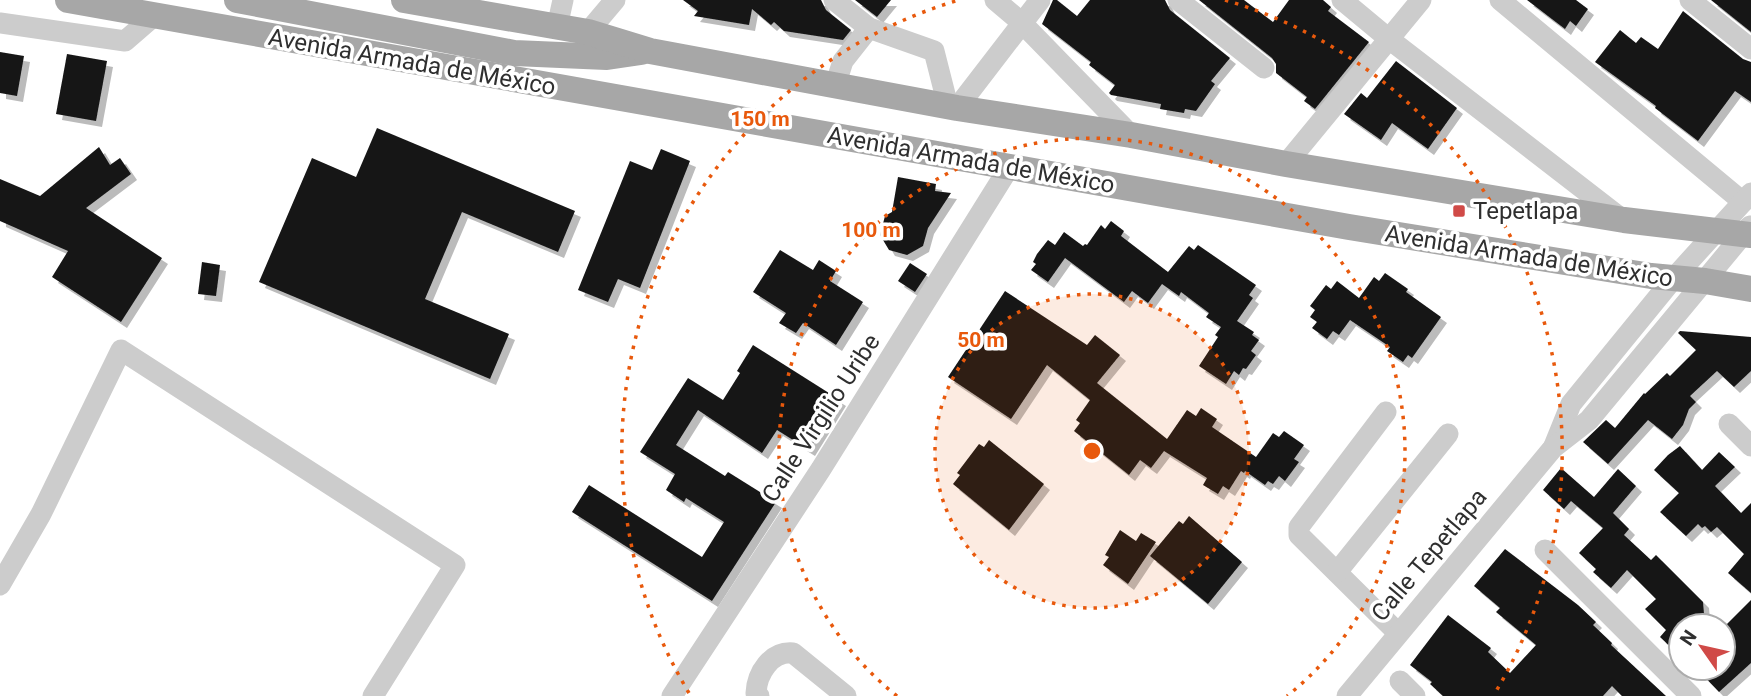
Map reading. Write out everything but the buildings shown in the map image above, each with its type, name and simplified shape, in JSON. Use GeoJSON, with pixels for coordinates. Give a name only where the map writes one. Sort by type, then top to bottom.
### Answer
{"type":"FeatureCollection","features":[{"type":"Feature","properties":{"kind":"main road","name":"Avenida Armada de México"},"geometry":{"type":"LineString","coordinates":[[68,0],[1336,225],[1751,289]]}},
{"type":"Feature","properties":{"kind":"main road"},"geometry":{"type":"LineString","coordinates":[[237,0],[514,53],[607,57],[650,51]]}},
{"type":"Feature","properties":{"kind":"main road","name":"Avenida Armada de México"},"geometry":{"type":"LineString","coordinates":[[416,1],[588,32],[650,51],[953,107],[1624,220],[1741,231]]}},
{"type":"Feature","properties":{"kind":"street"},"geometry":{"type":"LineString","coordinates":[[557,27],[563,0]]}},
{"type":"Feature","properties":{"kind":"street"},"geometry":{"type":"LineString","coordinates":[[588,32],[615,0]]}},
{"type":"Feature","properties":{"kind":"street"},"geometry":{"type":"LineString","coordinates":[[834,0],[869,28],[934,51],[953,107]]}},
{"type":"Feature","properties":{"kind":"street"},"geometry":{"type":"LineString","coordinates":[[995,0],[1021,22],[1131,135]]}},
{"type":"Feature","properties":{"kind":"street"},"geometry":{"type":"LineString","coordinates":[[953,107],[1040,0]]}},
{"type":"Feature","properties":{"kind":"street"},"geometry":{"type":"LineString","coordinates":[[1178,0],[1264,68]]}},
{"type":"Feature","properties":{"kind":"street"},"geometry":{"type":"LineString","coordinates":[[1342,0],[1624,220]]}},
{"type":"Feature","properties":{"kind":"street"},"geometry":{"type":"LineString","coordinates":[[1286,164],[1421,0]]}},
{"type":"Feature","properties":{"kind":"street"},"geometry":{"type":"LineString","coordinates":[[1500,0],[1747,197]]}},
{"type":"Feature","properties":{"kind":"street"},"geometry":{"type":"LineString","coordinates":[[1690,0],[1751,49]]}},
{"type":"Feature","properties":{"kind":"street"},"geometry":{"type":"LineString","coordinates":[[0,23],[125,41],[155,15]]}},
{"type":"Feature","properties":{"kind":"street"},"geometry":{"type":"LineString","coordinates":[[835,86],[843,61],[869,28]]}},
{"type":"Feature","properties":{"kind":"street","name":"Calle Virgilio Uribe"},"geometry":{"type":"LineString","coordinates":[[672,696],[821,469],[1010,166]]}},
{"type":"Feature","properties":{"kind":"street","name":"Calle Tepetlapa"},"geometry":{"type":"LineString","coordinates":[[1347,696],[1553,448],[1589,420],[1705,281],[1741,231],[1747,197]]}},
{"type":"Feature","properties":{"kind":"street","name":"Calle Tepetlapa"},"geometry":{"type":"LineString","coordinates":[[1553,448],[1570,404],[1674,279],[1741,231]]}},
{"type":"Feature","properties":{"kind":"street"},"geometry":{"type":"LineString","coordinates":[[0,585],[41,514],[121,350],[455,565],[373,696]]}},
{"type":"Feature","properties":{"kind":"street"},"geometry":{"type":"LineString","coordinates":[[1386,412],[1299,527],[1299,535],[1398,633]]}},
{"type":"Feature","properties":{"kind":"street"},"geometry":{"type":"LineString","coordinates":[[1729,424],[1751,446]]}},
{"type":"Feature","properties":{"kind":"street"},"geometry":{"type":"LineString","coordinates":[[1337,572],[1448,434]]}},
{"type":"Feature","properties":{"kind":"street"},"geometry":{"type":"LineString","coordinates":[[1545,550],[1691,696]]}},
{"type":"Feature","properties":{"kind":"street"},"geometry":{"type":"LineString","coordinates":[[757,695],[757,679],[774,657],[784,652],[793,653],[846,696]]}},
{"type":"Feature","properties":{"kind":"place","name":"Tepetlapa"},"geometry":{"type":"Point","coordinates":[1459,211]}}]}
